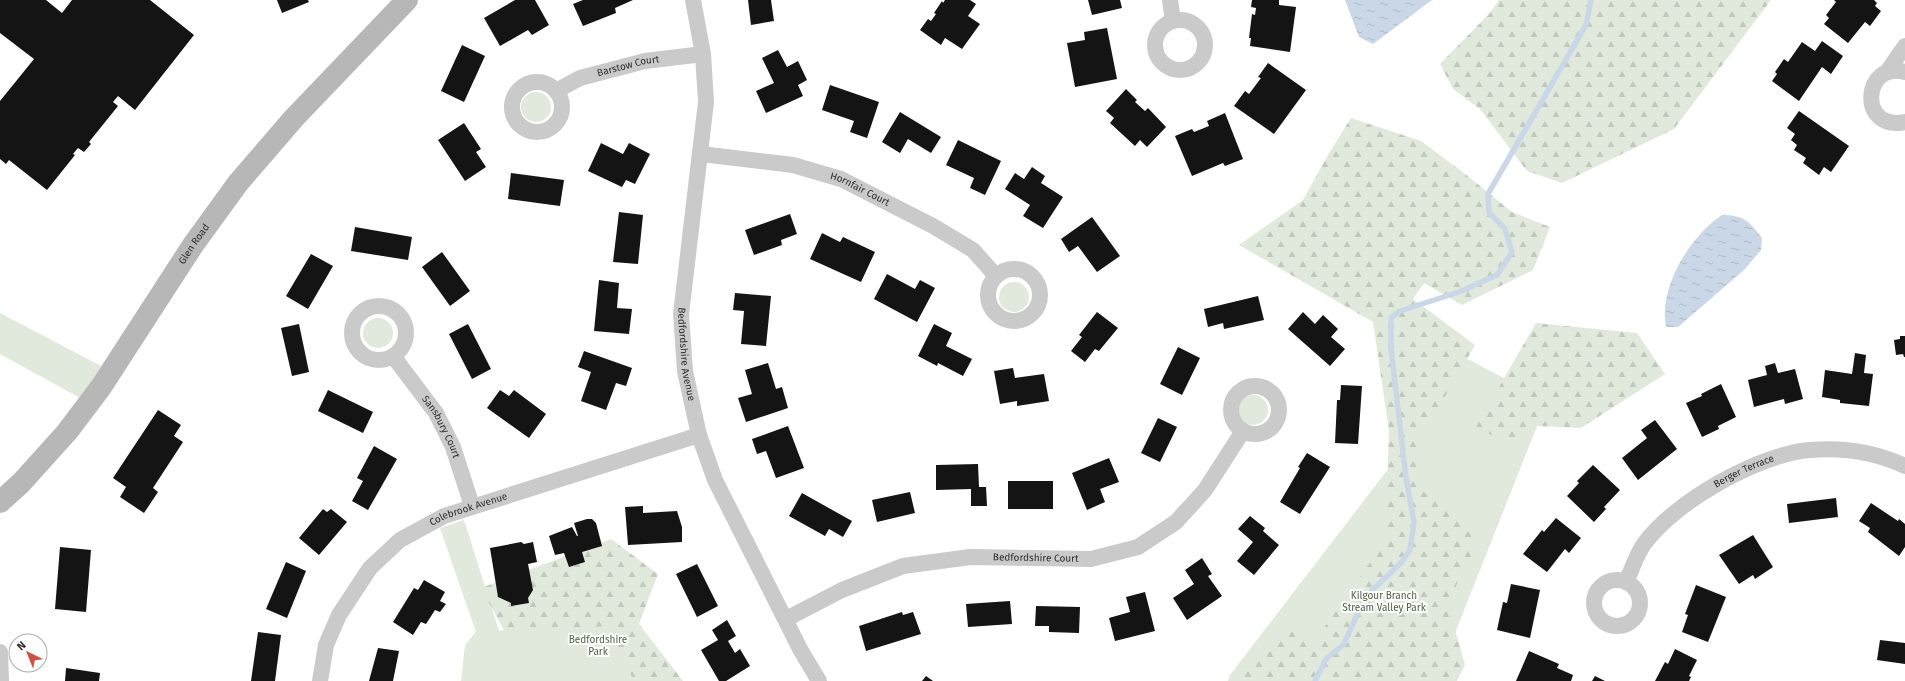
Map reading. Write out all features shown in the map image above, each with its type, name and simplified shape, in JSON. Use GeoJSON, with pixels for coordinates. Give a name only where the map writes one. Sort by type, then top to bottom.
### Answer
{"type":"FeatureCollection","features":[{"type":"Feature","properties":{"kind":"main road","name":"Glen Road"},"geometry":{"type":"LineString","coordinates":[[0,502],[21,483],[67,432],[101,387],[193,245],[238,183],[294,118],[406,0]]}},
{"type":"Feature","properties":{"kind":"street","name":"Bedfordshire Avenue"},"geometry":{"type":"LineString","coordinates":[[693,0],[703,54],[706,102],[681,314],[685,371],[698,435],[715,480],[800,649],[819,681]]}},
{"type":"Feature","properties":{"kind":"street"},"geometry":{"type":"LineString","coordinates":[[1170,0],[1173,21]]}},
{"type":"Feature","properties":{"kind":"street"},"geometry":{"type":"LineString","coordinates":[[1905,46],[1887,72],[1877,80],[1871,91],[1870,99],[1872,107],[1883,120],[1890,123],[1905,122]]}},
{"type":"Feature","properties":{"kind":"street","name":"Barstow Court"},"geometry":{"type":"LineString","coordinates":[[556,91],[580,78],[638,63],[703,54]]}},
{"type":"Feature","properties":{"kind":"street"},"geometry":{"type":"LineString","coordinates":[[1887,72],[1905,72]]}},
{"type":"Feature","properties":{"kind":"street","name":"Hornfair Court"},"geometry":{"type":"LineString","coordinates":[[701,154],[793,165],[840,179],[933,226],[973,250],[996,276]]}},
{"type":"Feature","properties":{"kind":"street","name":"Sansbury Court"},"geometry":{"type":"LineString","coordinates":[[393,356],[436,414],[453,447],[472,506]]}},
{"type":"Feature","properties":{"kind":"street","name":"Bedfordshire Court"},"geometry":{"type":"LineString","coordinates":[[786,619],[842,590],[903,566],[970,556],[1091,559],[1138,547],[1176,522],[1205,490],[1243,431]]}},
{"type":"Feature","properties":{"kind":"street","name":"Colebrook Avenue"},"geometry":{"type":"LineString","coordinates":[[320,681],[326,645],[347,601],[370,568],[390,548],[416,530],[444,516],[472,506],[698,435]]}},
{"type":"Feature","properties":{"kind":"street","name":"Berger Terrace"},"geometry":{"type":"LineString","coordinates":[[1626,582],[1643,545],[1663,521],[1726,478],[1777,457],[1809,450],[1842,448],[1887,458],[1905,466]]}},
{"type":"Feature","properties":{"kind":"street"},"geometry":{"type":"LineString","coordinates":[[0,652],[1,681]]}},
{"type":"Feature","properties":{"kind":"green space"},"geometry":{"type":"Polygon","coordinates":[[[1499,0],[1771,0],[1674,129],[1562,183],[1527,171],[1480,109],[1453,89],[1440,64],[1489,14],[1499,0]]]}},
{"type":"Feature","properties":{"kind":"green space"},"geometry":{"type":"Polygon","coordinates":[[[536,92],[547,96],[551,107],[547,118],[536,122],[525,118],[521,107],[525,96],[536,92]]]}},
{"type":"Feature","properties":{"kind":"green space"},"geometry":{"type":"Polygon","coordinates":[[[1351,118],[1421,141],[1464,173],[1512,212],[1550,227],[1533,270],[1462,305],[1424,283],[1413,299],[1475,345],[1436,412],[1418,433],[1421,490],[1481,535],[1456,586],[1452,619],[1465,665],[1457,681],[1228,681],[1230,675],[1283,629],[1316,639],[1385,541],[1389,431],[1373,322],[1239,245],[1303,200],[1351,118]]]}},
{"type":"Feature","properties":{"kind":"green space"},"geometry":{"type":"Polygon","coordinates":[[[1014,282],[1025,286],[1029,297],[1025,308],[1014,312],[1003,308],[999,297],[1003,286],[1014,282]]]}},
{"type":"Feature","properties":{"kind":"green space"},"geometry":{"type":"Polygon","coordinates":[[[0,313],[101,366],[82,399],[0,354],[0,313]]]}},
{"type":"Feature","properties":{"kind":"green space"},"geometry":{"type":"Polygon","coordinates":[[[378,318],[389,322],[393,333],[389,344],[378,348],[367,344],[363,333],[367,322],[378,318]]]}},
{"type":"Feature","properties":{"kind":"green space","name":"Kilgour Branch Stream Valley Park"},"geometry":{"type":"Polygon","coordinates":[[[1394,320],[1517,385],[1543,411],[1436,681],[1228,681],[1230,675],[1405,447],[1394,320]]]}},
{"type":"Feature","properties":{"kind":"green space"},"geometry":{"type":"Polygon","coordinates":[[[1536,323],[1637,333],[1665,374],[1581,428],[1537,426],[1513,446],[1476,427],[1536,323]]]}},
{"type":"Feature","properties":{"kind":"green space"},"geometry":{"type":"Polygon","coordinates":[[[1253,395],[1259,396],[1267,404],[1267,416],[1259,424],[1253,425],[1247,424],[1239,416],[1238,410],[1239,404],[1247,396],[1253,395]]]}},
{"type":"Feature","properties":{"kind":"green space","name":"Bedfordshire Park"},"geometry":{"type":"Polygon","coordinates":[[[464,520],[499,631],[558,618],[616,608],[665,681],[461,681],[465,645],[476,632],[440,528],[464,520]]]}},
{"type":"Feature","properties":{"kind":"green space"},"geometry":{"type":"Polygon","coordinates":[[[611,539],[658,574],[639,624],[683,681],[634,681],[608,626],[505,632],[481,588],[611,539]]]}},
{"type":"Feature","properties":{"kind":"water"},"geometry":{"type":"Polygon","coordinates":[[[1345,0],[1432,0],[1373,44],[1359,37],[1345,0]]]}},
{"type":"Feature","properties":{"kind":"water"},"geometry":{"type":"Polygon","coordinates":[[[1722,215],[1736,216],[1749,223],[1762,238],[1761,250],[1744,270],[1678,327],[1666,327],[1665,312],[1667,296],[1679,264],[1688,249],[1699,236],[1710,224],[1722,215]]]}},
{"type":"Feature","properties":{"kind":"building"},"geometry":{"type":"Polygon","coordinates":[[[0,0],[46,0],[62,13],[72,0],[150,0],[194,35],[135,110],[118,96],[113,102],[118,106],[89,142],[91,144],[84,152],[78,148],[73,154],[75,155],[47,190],[9,160],[6,164],[0,159],[0,101],[34,59],[0,33],[0,0]]]}},
{"type":"Feature","properties":{"kind":"building"},"geometry":{"type":"Polygon","coordinates":[[[277,0],[308,0],[309,2],[282,13],[277,0]]]}},
{"type":"Feature","properties":{"kind":"building"},"geometry":{"type":"Polygon","coordinates":[[[515,0],[535,0],[549,25],[532,35],[528,30],[500,46],[484,18],[515,0]]]}},
{"type":"Feature","properties":{"kind":"building"},"geometry":{"type":"Polygon","coordinates":[[[583,0],[633,0],[615,8],[616,13],[583,26],[573,4],[583,0]]]}},
{"type":"Feature","properties":{"kind":"building"},"geometry":{"type":"Polygon","coordinates":[[[748,0],[771,0],[774,21],[751,25],[748,0]]]}},
{"type":"Feature","properties":{"kind":"building"},"geometry":{"type":"Polygon","coordinates":[[[945,0],[970,0],[976,4],[968,16],[980,24],[962,49],[945,38],[941,45],[920,30],[928,19],[931,21],[936,14],[934,13],[942,1],[943,3],[945,0]]]}},
{"type":"Feature","properties":{"kind":"building"},"geometry":{"type":"Polygon","coordinates":[[[1088,0],[1120,0],[1122,8],[1092,15],[1088,0]]]}},
{"type":"Feature","properties":{"kind":"building"},"geometry":{"type":"Polygon","coordinates":[[[1252,0],[1279,0],[1279,5],[1296,7],[1290,52],[1250,46],[1251,38],[1249,38],[1252,14],[1255,15],[1256,8],[1251,7],[1252,0]]]}},
{"type":"Feature","properties":{"kind":"building"},"geometry":{"type":"Polygon","coordinates":[[[1834,0],[1874,0],[1877,3],[1875,6],[1881,11],[1870,26],[1865,22],[1848,43],[1824,24],[1829,18],[1826,15],[1836,2],[1834,0]]]}},
{"type":"Feature","properties":{"kind":"building"},"geometry":{"type":"Polygon","coordinates":[[[1107,28],[1117,79],[1075,87],[1067,43],[1085,40],[1084,32],[1107,28]]]}},
{"type":"Feature","properties":{"kind":"building"},"geometry":{"type":"Polygon","coordinates":[[[1822,41],[1843,56],[1831,74],[1822,67],[1799,101],[1772,81],[1777,74],[1775,72],[1784,59],[1788,62],[1802,42],[1815,51],[1822,41]]]}},
{"type":"Feature","properties":{"kind":"building"},"geometry":{"type":"Polygon","coordinates":[[[462,45],[485,56],[464,102],[441,91],[462,45]]]}},
{"type":"Feature","properties":{"kind":"building"},"geometry":{"type":"Polygon","coordinates":[[[778,50],[787,67],[798,61],[807,80],[798,85],[803,96],[766,113],[756,91],[774,83],[762,58],[778,50]]]}},
{"type":"Feature","properties":{"kind":"building"},"geometry":{"type":"Polygon","coordinates":[[[1268,63],[1306,90],[1274,134],[1234,106],[1245,91],[1249,94],[1261,78],[1258,77],[1268,63]]]}},
{"type":"Feature","properties":{"kind":"building"},"geometry":{"type":"Polygon","coordinates":[[[830,85],[879,102],[867,138],[850,132],[854,121],[822,110],[830,85]]]}},
{"type":"Feature","properties":{"kind":"building"},"geometry":{"type":"Polygon","coordinates":[[[1126,89],[1137,100],[1135,102],[1145,111],[1148,108],[1166,127],[1147,147],[1140,140],[1135,146],[1110,123],[1114,118],[1106,111],[1126,89]]]}},
{"type":"Feature","properties":{"kind":"building"},"geometry":{"type":"Polygon","coordinates":[[[1799,111],[1849,146],[1831,172],[1824,167],[1819,175],[1803,163],[1806,158],[1794,150],[1797,145],[1791,140],[1795,134],[1787,128],[1799,111]]]}},
{"type":"Feature","properties":{"kind":"building"},"geometry":{"type":"Polygon","coordinates":[[[900,112],[941,137],[931,153],[908,139],[900,153],[882,142],[900,112]]]}},
{"type":"Feature","properties":{"kind":"building"},"geometry":{"type":"Polygon","coordinates":[[[1225,113],[1243,159],[1225,166],[1223,163],[1192,176],[1175,136],[1192,129],[1194,132],[1209,126],[1207,121],[1225,113]]]}},
{"type":"Feature","properties":{"kind":"building"},"geometry":{"type":"Polygon","coordinates":[[[464,123],[481,149],[476,152],[486,167],[465,181],[438,140],[464,123]]]}},
{"type":"Feature","properties":{"kind":"building"},"geometry":{"type":"Polygon","coordinates":[[[958,140],[1001,161],[985,195],[970,188],[974,178],[946,165],[958,140]]]}},
{"type":"Feature","properties":{"kind":"building"},"geometry":{"type":"Polygon","coordinates":[[[601,143],[623,154],[629,143],[650,154],[635,184],[626,180],[622,187],[588,171],[601,143]]]}},
{"type":"Feature","properties":{"kind":"building"},"geometry":{"type":"Polygon","coordinates":[[[1032,167],[1045,176],[1041,183],[1063,197],[1043,228],[1023,216],[1030,205],[1005,189],[1015,173],[1024,179],[1032,167]]]}},
{"type":"Feature","properties":{"kind":"building"},"geometry":{"type":"Polygon","coordinates":[[[511,173],[564,180],[560,206],[508,199],[511,173]]]}},
{"type":"Feature","properties":{"kind":"building"},"geometry":{"type":"Polygon","coordinates":[[[619,212],[643,215],[638,264],[613,262],[619,212]]]}},
{"type":"Feature","properties":{"kind":"building"},"geometry":{"type":"Polygon","coordinates":[[[790,214],[797,234],[781,240],[782,245],[754,255],[745,230],[790,214]]]}},
{"type":"Feature","properties":{"kind":"building"},"geometry":{"type":"Polygon","coordinates":[[[1092,217],[1120,256],[1097,272],[1078,246],[1069,252],[1061,239],[1092,217]]]}},
{"type":"Feature","properties":{"kind":"building"},"geometry":{"type":"Polygon","coordinates":[[[355,227],[412,237],[408,260],[351,251],[355,227]]]}},
{"type":"Feature","properties":{"kind":"building"},"geometry":{"type":"Polygon","coordinates":[[[822,233],[840,242],[843,237],[875,252],[861,282],[810,259],[822,233]]]}},
{"type":"Feature","properties":{"kind":"building"},"geometry":{"type":"Polygon","coordinates":[[[442,252],[470,291],[450,306],[422,267],[442,252]]]}},
{"type":"Feature","properties":{"kind":"building"},"geometry":{"type":"Polygon","coordinates":[[[311,254],[333,266],[308,309],[286,296],[311,254]]]}},
{"type":"Feature","properties":{"kind":"building"},"geometry":{"type":"Polygon","coordinates":[[[887,274],[915,289],[920,280],[935,288],[917,322],[874,299],[887,274]]]}},
{"type":"Feature","properties":{"kind":"building"},"geometry":{"type":"Polygon","coordinates":[[[599,280],[619,283],[617,308],[632,309],[629,334],[594,331],[599,280]]]}},
{"type":"Feature","properties":{"kind":"building"},"geometry":{"type":"Polygon","coordinates":[[[735,293],[771,296],[766,346],[741,344],[744,311],[733,310],[735,293]]]}},
{"type":"Feature","properties":{"kind":"building"},"geometry":{"type":"Polygon","coordinates":[[[1258,296],[1264,320],[1224,329],[1223,323],[1208,327],[1204,309],[1258,296]]]}},
{"type":"Feature","properties":{"kind":"building"},"geometry":{"type":"Polygon","coordinates":[[[1097,312],[1118,328],[1099,351],[1095,349],[1085,362],[1071,351],[1082,337],[1079,335],[1097,312]]]}},
{"type":"Feature","properties":{"kind":"building"},"geometry":{"type":"Polygon","coordinates":[[[1303,312],[1315,324],[1323,315],[1338,329],[1331,337],[1345,349],[1330,366],[1288,329],[1303,312]]]}},
{"type":"Feature","properties":{"kind":"building"},"geometry":{"type":"Polygon","coordinates":[[[299,324],[309,372],[292,376],[281,328],[299,324]]]}},
{"type":"Feature","properties":{"kind":"building"},"geometry":{"type":"Polygon","coordinates":[[[468,324],[491,369],[472,379],[449,334],[468,324]]]}},
{"type":"Feature","properties":{"kind":"building"},"geometry":{"type":"Polygon","coordinates":[[[934,324],[952,333],[946,346],[972,359],[963,376],[938,363],[937,366],[918,356],[934,324]]]}},
{"type":"Feature","properties":{"kind":"building"},"geometry":{"type":"Polygon","coordinates":[[[1900,336],[1905,336],[1905,357],[1903,354],[1896,355],[1894,340],[1900,339],[1900,336]]]}},
{"type":"Feature","properties":{"kind":"building"},"geometry":{"type":"Polygon","coordinates":[[[1178,347],[1200,358],[1182,395],[1160,384],[1178,347]]]}},
{"type":"Feature","properties":{"kind":"building"},"geometry":{"type":"Polygon","coordinates":[[[584,351],[632,368],[626,386],[616,383],[606,410],[581,401],[591,372],[578,367],[584,351]]]}},
{"type":"Feature","properties":{"kind":"building"},"geometry":{"type":"Polygon","coordinates":[[[1855,353],[1866,355],[1864,373],[1873,374],[1869,406],[1840,403],[1840,400],[1822,397],[1825,370],[1852,374],[1855,353]]]}},
{"type":"Feature","properties":{"kind":"building"},"geometry":{"type":"Polygon","coordinates":[[[768,363],[776,389],[782,387],[788,408],[746,422],[738,398],[752,394],[745,370],[768,363]]]}},
{"type":"Feature","properties":{"kind":"building"},"geometry":{"type":"Polygon","coordinates":[[[1775,363],[1778,373],[1795,369],[1803,399],[1785,404],[1784,399],[1754,407],[1748,380],[1767,375],[1765,366],[1775,363]]]}},
{"type":"Feature","properties":{"kind":"building"},"geometry":{"type":"Polygon","coordinates":[[[1013,368],[1015,378],[1044,374],[1049,401],[1017,406],[1017,401],[1000,404],[994,371],[1013,368]]]}},
{"type":"Feature","properties":{"kind":"building"},"geometry":{"type":"Polygon","coordinates":[[[1721,384],[1736,417],[1718,426],[1719,429],[1702,437],[1686,403],[1702,396],[1701,394],[1721,384]]]}},
{"type":"Feature","properties":{"kind":"building"},"geometry":{"type":"Polygon","coordinates":[[[1341,385],[1362,386],[1358,444],[1335,443],[1337,400],[1340,400],[1341,385]]]}},
{"type":"Feature","properties":{"kind":"building"},"geometry":{"type":"Polygon","coordinates":[[[328,390],[373,412],[363,433],[318,411],[328,390]]]}},
{"type":"Feature","properties":{"kind":"building"},"geometry":{"type":"Polygon","coordinates":[[[500,390],[509,396],[514,390],[546,414],[529,438],[487,408],[500,390]]]}},
{"type":"Feature","properties":{"kind":"building"},"geometry":{"type":"Polygon","coordinates":[[[158,410],[181,425],[174,436],[183,442],[153,488],[158,492],[144,513],[120,497],[126,487],[113,478],[158,410]]]}},
{"type":"Feature","properties":{"kind":"building"},"geometry":{"type":"Polygon","coordinates":[[[1158,418],[1177,427],[1160,462],[1141,453],[1158,418]]]}},
{"type":"Feature","properties":{"kind":"building"},"geometry":{"type":"Polygon","coordinates":[[[1655,420],[1677,449],[1638,480],[1622,458],[1647,438],[1641,430],[1655,420]]]}},
{"type":"Feature","properties":{"kind":"building"},"geometry":{"type":"Polygon","coordinates":[[[788,426],[804,468],[776,478],[766,451],[757,454],[752,439],[788,426]]]}},
{"type":"Feature","properties":{"kind":"building"},"geometry":{"type":"Polygon","coordinates":[[[374,446],[397,459],[368,510],[352,501],[363,481],[357,478],[374,446]]]}},
{"type":"Feature","properties":{"kind":"building"},"geometry":{"type":"Polygon","coordinates":[[[1307,453],[1330,467],[1300,514],[1280,502],[1307,453]]]}},
{"type":"Feature","properties":{"kind":"building"},"geometry":{"type":"Polygon","coordinates":[[[1109,458],[1119,482],[1100,489],[1105,502],[1087,510],[1072,473],[1109,458]]]}},
{"type":"Feature","properties":{"kind":"building"},"geometry":{"type":"Polygon","coordinates":[[[978,464],[979,487],[986,487],[987,506],[971,506],[971,489],[936,490],[936,465],[978,464]]]}},
{"type":"Feature","properties":{"kind":"building"},"geometry":{"type":"Polygon","coordinates":[[[1593,465],[1620,490],[1604,507],[1606,509],[1594,522],[1567,496],[1579,483],[1577,481],[1593,465]]]}},
{"type":"Feature","properties":{"kind":"building"},"geometry":{"type":"Polygon","coordinates":[[[1008,481],[1053,481],[1053,509],[1008,509],[1008,481]]]}},
{"type":"Feature","properties":{"kind":"building"},"geometry":{"type":"Polygon","coordinates":[[[910,492],[915,513],[877,522],[872,500],[910,492]]]}},
{"type":"Feature","properties":{"kind":"building"},"geometry":{"type":"Polygon","coordinates":[[[802,493],[852,521],[843,537],[829,529],[825,536],[789,516],[802,493]]]}},
{"type":"Feature","properties":{"kind":"building"},"geometry":{"type":"Polygon","coordinates":[[[1836,498],[1838,517],[1789,523],[1787,504],[1836,498]]]}},
{"type":"Feature","properties":{"kind":"building"},"geometry":{"type":"Polygon","coordinates":[[[1871,503],[1905,524],[1905,547],[1899,556],[1868,532],[1870,528],[1859,521],[1871,503]]]}},
{"type":"Feature","properties":{"kind":"building"},"geometry":{"type":"Polygon","coordinates":[[[643,506],[643,513],[677,511],[682,527],[682,542],[628,545],[625,507],[643,506]]]}},
{"type":"Feature","properties":{"kind":"building"},"geometry":{"type":"Polygon","coordinates":[[[323,509],[327,512],[331,509],[347,522],[319,555],[299,538],[323,509]]]}},
{"type":"Feature","properties":{"kind":"building"},"geometry":{"type":"Polygon","coordinates":[[[1250,516],[1265,528],[1263,531],[1279,545],[1254,575],[1237,561],[1253,542],[1238,529],[1250,516]]]}},
{"type":"Feature","properties":{"kind":"building"},"geometry":{"type":"Polygon","coordinates":[[[1556,518],[1581,538],[1569,553],[1565,549],[1547,572],[1523,554],[1542,530],[1544,532],[1556,518]]]}},
{"type":"Feature","properties":{"kind":"building"},"geometry":{"type":"Polygon","coordinates":[[[592,519],[596,523],[602,546],[582,552],[585,562],[569,567],[564,553],[555,555],[549,536],[572,527],[578,536],[574,523],[592,519]]]}},
{"type":"Feature","properties":{"kind":"building"},"geometry":{"type":"Polygon","coordinates":[[[1753,535],[1773,567],[1755,579],[1753,575],[1739,584],[1719,555],[1753,535]]]}},
{"type":"Feature","properties":{"kind":"building"},"geometry":{"type":"Polygon","coordinates":[[[521,542],[524,544],[533,542],[537,562],[528,564],[533,590],[528,598],[529,603],[511,606],[511,603],[498,597],[490,548],[521,542]]]}},
{"type":"Feature","properties":{"kind":"building"},"geometry":{"type":"Polygon","coordinates":[[[60,547],[91,550],[86,612],[55,609],[60,547]]]}},
{"type":"Feature","properties":{"kind":"building"},"geometry":{"type":"Polygon","coordinates":[[[1202,558],[1212,574],[1208,576],[1222,596],[1187,620],[1173,598],[1194,584],[1185,570],[1202,558]]]}},
{"type":"Feature","properties":{"kind":"building"},"geometry":{"type":"Polygon","coordinates":[[[286,562],[306,571],[287,618],[266,609],[286,562]]]}},
{"type":"Feature","properties":{"kind":"building"},"geometry":{"type":"Polygon","coordinates":[[[697,564],[718,606],[697,617],[676,574],[697,564]]]}},
{"type":"Feature","properties":{"kind":"building"},"geometry":{"type":"Polygon","coordinates":[[[424,580],[445,592],[440,601],[446,604],[440,612],[435,610],[426,624],[421,622],[413,635],[393,622],[414,588],[418,590],[424,580]]]}},
{"type":"Feature","properties":{"kind":"building"},"geometry":{"type":"Polygon","coordinates":[[[1511,584],[1540,590],[1530,638],[1497,630],[1503,602],[1507,603],[1511,584]]]}},
{"type":"Feature","properties":{"kind":"building"},"geometry":{"type":"Polygon","coordinates":[[[1696,585],[1726,597],[1708,642],[1682,632],[1688,615],[1685,614],[1696,585]]]}},
{"type":"Feature","properties":{"kind":"building"},"geometry":{"type":"Polygon","coordinates":[[[1145,592],[1155,631],[1115,641],[1109,618],[1130,612],[1126,597],[1145,592]]]}},
{"type":"Feature","properties":{"kind":"building"},"geometry":{"type":"Polygon","coordinates":[[[1010,601],[1012,624],[968,627],[966,604],[1010,601]]]}},
{"type":"Feature","properties":{"kind":"building"},"geometry":{"type":"Polygon","coordinates":[[[1036,606],[1080,607],[1079,633],[1049,632],[1049,626],[1035,626],[1036,606]]]}},
{"type":"Feature","properties":{"kind":"building"},"geometry":{"type":"Polygon","coordinates":[[[902,612],[903,615],[913,612],[921,634],[866,651],[859,626],[902,612]]]}},
{"type":"Feature","properties":{"kind":"building"},"geometry":{"type":"Polygon","coordinates":[[[727,620],[736,636],[728,641],[735,653],[740,649],[750,666],[726,681],[719,681],[701,650],[718,640],[712,630],[727,620]]]}},
{"type":"Feature","properties":{"kind":"building"},"geometry":{"type":"Polygon","coordinates":[[[258,632],[281,635],[275,681],[251,681],[258,632]]]}},
{"type":"Feature","properties":{"kind":"building"},"geometry":{"type":"Polygon","coordinates":[[[1880,640],[1905,643],[1905,664],[1877,660],[1880,640]]]}},
{"type":"Feature","properties":{"kind":"building"},"geometry":{"type":"Polygon","coordinates":[[[378,648],[399,651],[393,681],[369,681],[378,648]]]}},
{"type":"Feature","properties":{"kind":"building"},"geometry":{"type":"Polygon","coordinates":[[[1675,649],[1697,660],[1689,676],[1691,677],[1689,681],[1655,681],[1665,662],[1668,664],[1675,649]]]}},
{"type":"Feature","properties":{"kind":"building"},"geometry":{"type":"Polygon","coordinates":[[[1529,651],[1559,664],[1557,668],[1573,675],[1571,681],[1516,681],[1529,651]]]}},
{"type":"Feature","properties":{"kind":"building"},"geometry":{"type":"Polygon","coordinates":[[[66,668],[100,673],[99,681],[65,681],[66,668]]]}},
{"type":"Feature","properties":{"kind":"building"},"geometry":{"type":"Polygon","coordinates":[[[926,676],[933,681],[922,681],[926,676]]]}},
{"type":"Feature","properties":{"kind":"building"},"geometry":{"type":"Polygon","coordinates":[[[1595,676],[1605,681],[1592,681],[1595,676]]]}},
{"type":"Feature","properties":{"kind":"waterway"},"geometry":{"type":"LineString","coordinates":[[1315,681],[1326,659],[1344,644],[1365,597],[1401,563],[1410,550],[1414,522],[1406,478],[1391,348],[1391,318],[1400,311],[1459,292],[1497,275],[1512,252],[1505,229],[1489,212],[1488,194],[1586,25],[1591,0]]}}]}
